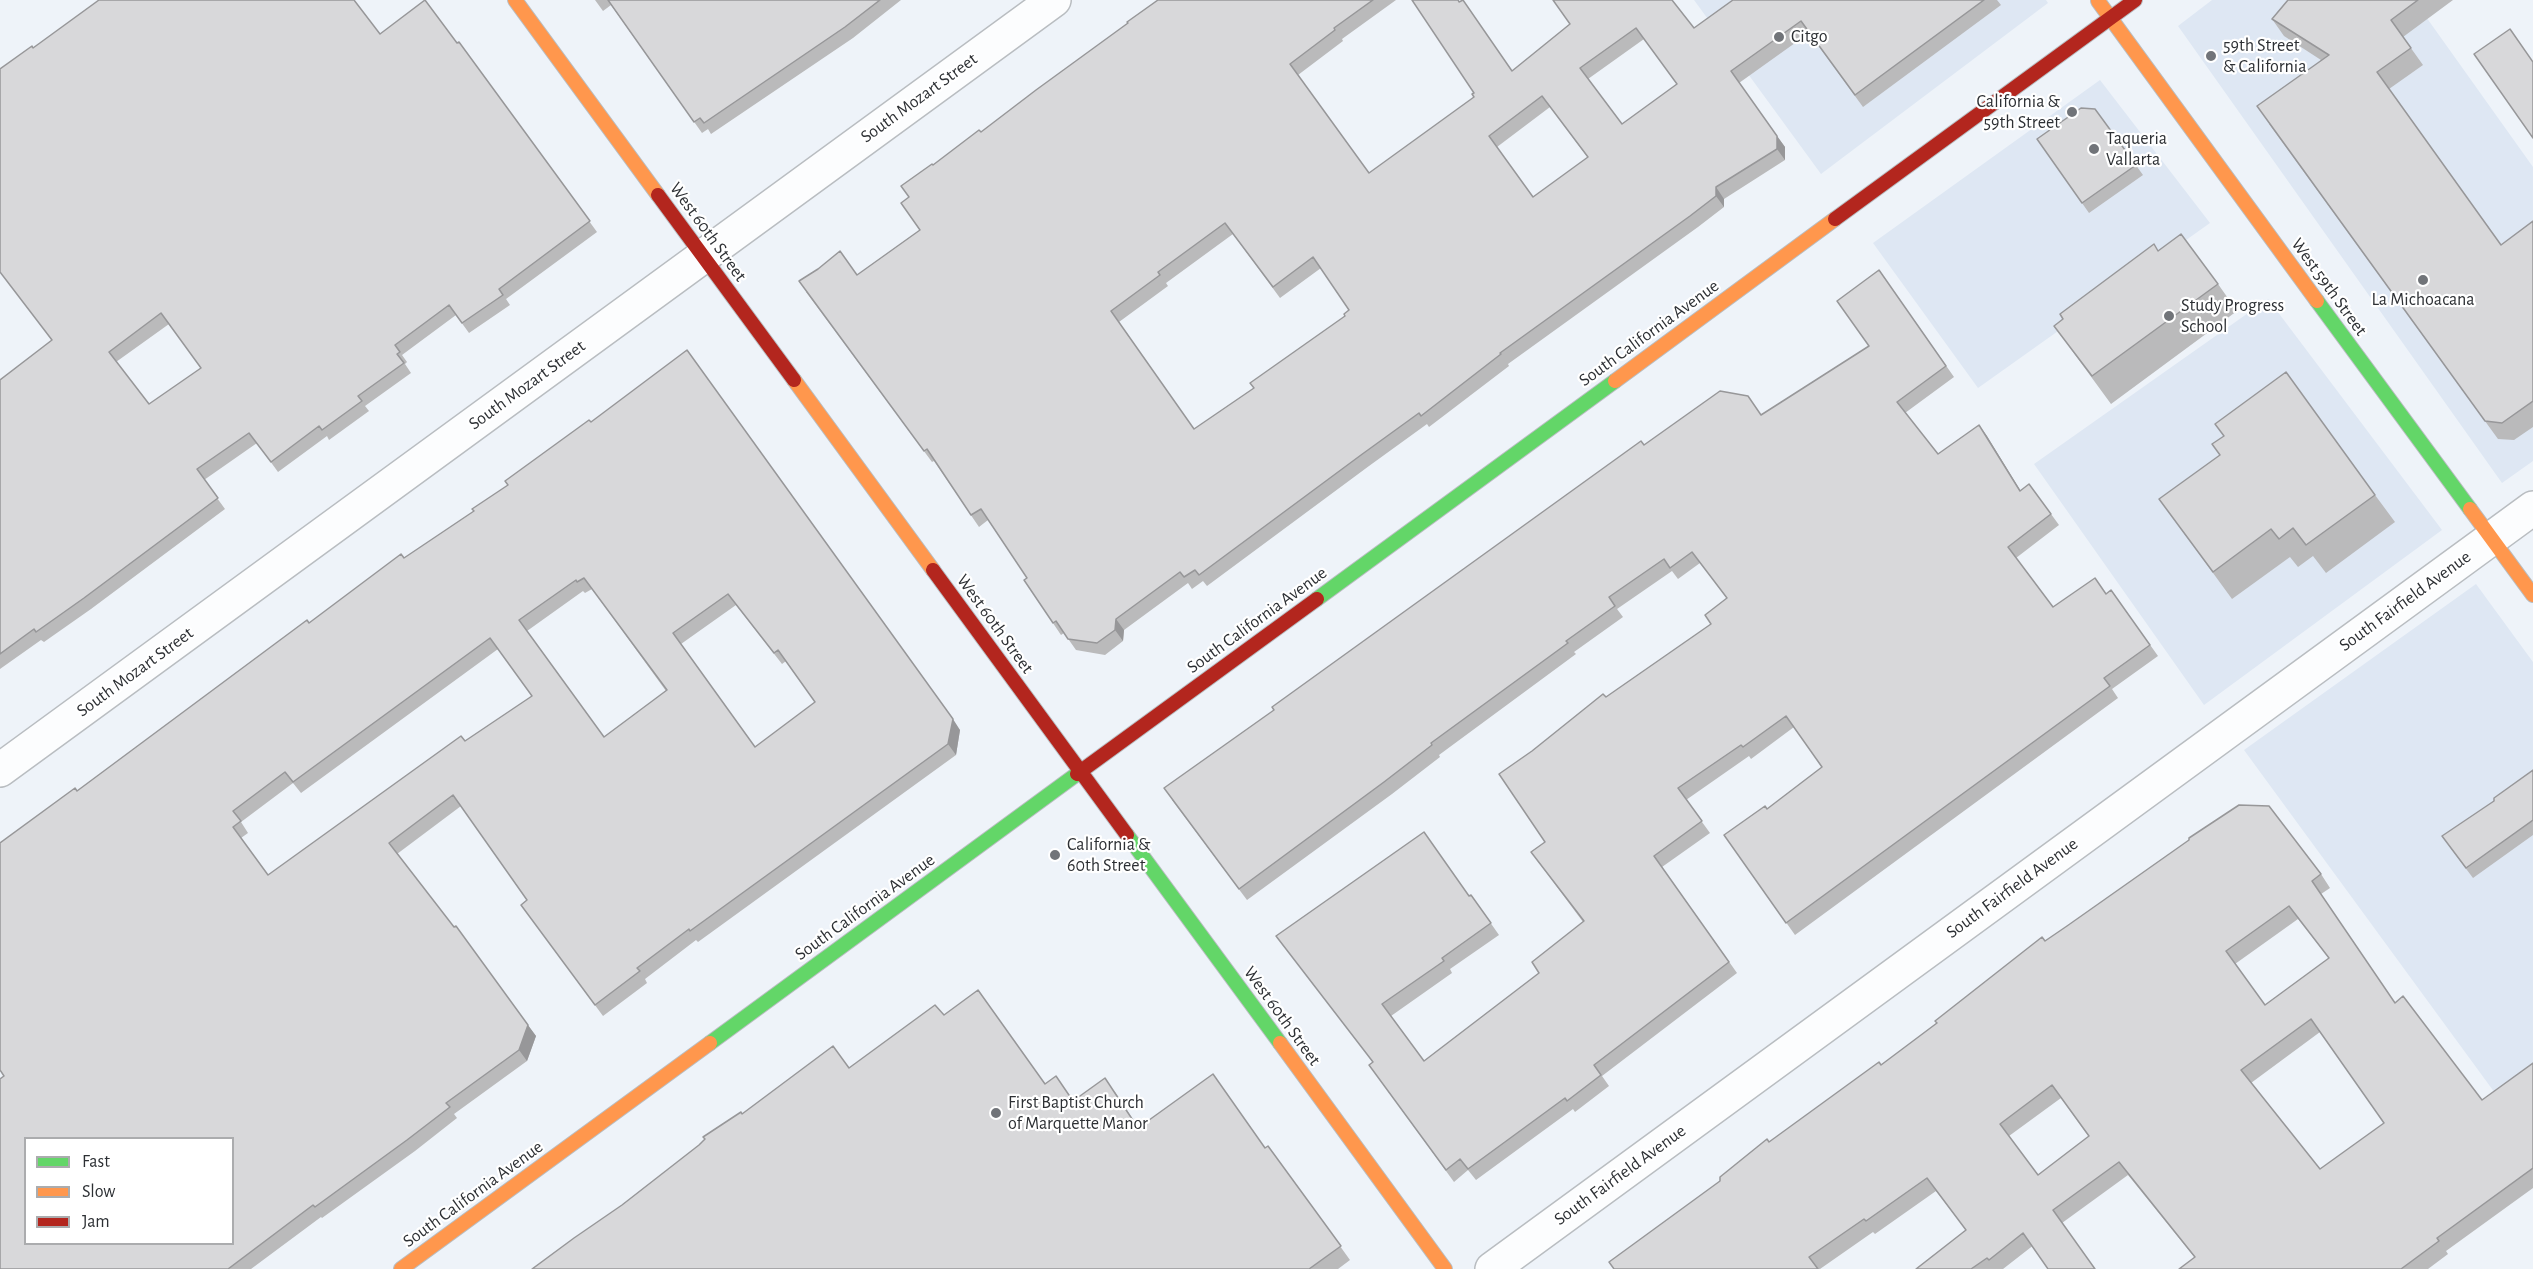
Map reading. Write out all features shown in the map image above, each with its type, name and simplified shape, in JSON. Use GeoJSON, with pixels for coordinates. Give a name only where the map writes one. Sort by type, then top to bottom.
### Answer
{"type":"FeatureCollection","features":[{"type":"Feature","properties":{"kind":"street","name":"West 60th Street"},"geometry":{"type":"LineString","coordinates":[[515,0],[1445,1269]]}},
{"type":"Feature","properties":{"kind":"street","name":"South Mozart Street"},"geometry":{"type":"LineString","coordinates":[[0,771],[1054,0]]}},
{"type":"Feature","properties":{"kind":"street","name":"West 59th Street"},"geometry":{"type":"LineString","coordinates":[[2097,0],[2533,595]]}},
{"type":"Feature","properties":{"kind":"street","name":"South California Avenue"},"geometry":{"type":"LineString","coordinates":[[400,1269],[2135,0]]}},
{"type":"Feature","properties":{"kind":"street","name":"South Fairfield Avenue"},"geometry":{"type":"LineString","coordinates":[[1492,1269],[2533,508]]}},
{"type":"Feature","properties":{"kind":"shaded area"},"geometry":{"type":"Polygon","coordinates":[[[1694,0],[2046,0],[2048,3],[1821,174],[1694,0]]]}},
{"type":"Feature","properties":{"kind":"shaded area"},"geometry":{"type":"Polygon","coordinates":[[[2212,0],[2414,0],[2533,167],[2533,461],[2502,483],[2178,26],[2212,0]]]}},
{"type":"Feature","properties":{"kind":"shaded area"},"geometry":{"type":"Polygon","coordinates":[[[2100,80],[2210,223],[1978,388],[1873,243],[2100,80]]]}},
{"type":"Feature","properties":{"kind":"shaded area"},"geometry":{"type":"Polygon","coordinates":[[[2268,299],[2442,530],[2204,705],[2034,464],[2268,299]]]}},
{"type":"Feature","properties":{"kind":"shaded area"},"geometry":{"type":"Polygon","coordinates":[[[2476,584],[2533,662],[2533,1145],[2244,750],[2476,584]]]}},
{"type":"Feature","properties":{"kind":"building"},"geometry":{"type":"Polygon","coordinates":[[[99,0],[354,0],[380,34],[425,0],[457,43],[459,42],[590,221],[499,289],[503,295],[462,323],[449,305],[395,345],[400,352],[397,354],[404,363],[358,396],[362,401],[322,430],[319,426],[271,462],[249,433],[197,469],[218,498],[84,598],[36,632],[34,629],[0,654],[0,380],[52,340],[0,272],[0,69],[32,46],[33,48],[99,0]],[[161,313],[109,352],[149,404],[201,368],[161,313]]]}},
{"type":"Feature","properties":{"kind":"building"},"geometry":{"type":"Polygon","coordinates":[[[608,0],[880,0],[845,27],[704,123],[700,118],[694,122],[608,0]]]}},
{"type":"Feature","properties":{"kind":"building"},"geometry":{"type":"Polygon","coordinates":[[[1158,0],[1373,0],[1290,64],[1369,173],[1474,97],[1472,94],[1474,93],[1412,0],[1458,0],[1459,2],[1463,0],[1512,71],[1570,24],[1553,0],[1672,0],[1694,28],[1733,0],[1984,0],[1855,95],[1801,21],[1731,71],[1777,136],[1777,149],[1716,187],[1716,196],[1690,216],[1500,353],[1421,416],[1419,413],[1199,575],[1195,570],[1184,577],[1180,572],[1116,619],[1115,630],[1097,643],[1068,639],[1056,621],[1053,623],[1024,580],[1027,578],[981,509],[971,515],[927,449],[924,451],[799,281],[840,251],[857,275],[920,230],[901,203],[909,197],[901,186],[979,130],[981,132],[1158,0]],[[1636,28],[1580,68],[1622,124],[1677,84],[1636,28]],[[1542,96],[1489,136],[1533,197],[1588,157],[1542,96]],[[1225,223],[1158,272],[1160,275],[1111,311],[1194,429],[1254,388],[1250,383],[1345,316],[1344,314],[1349,310],[1313,257],[1273,287],[1225,223]]]}},
{"type":"Feature","properties":{"kind":"building"},"geometry":{"type":"Polygon","coordinates":[[[2288,0],[2418,0],[2391,20],[2411,48],[2377,72],[2501,245],[2533,221],[2533,401],[2502,423],[2485,421],[2257,106],[2329,55],[2272,19],[2288,0]]]}},
{"type":"Feature","properties":{"kind":"building"},"geometry":{"type":"Polygon","coordinates":[[[2510,29],[2533,62],[2533,138],[2474,54],[2510,29]]]}},
{"type":"Feature","properties":{"kind":"building"},"geometry":{"type":"Polygon","coordinates":[[[2081,108],[2095,109],[2136,165],[2082,203],[2037,139],[2081,108]]]}},
{"type":"Feature","properties":{"kind":"building"},"geometry":{"type":"Polygon","coordinates":[[[2181,234],[2218,284],[2092,376],[2054,326],[2063,319],[2060,314],[2154,244],[2158,251],[2181,234]]]}},
{"type":"Feature","properties":{"kind":"building"},"geometry":{"type":"Polygon","coordinates":[[[1879,270],[1946,366],[1897,402],[1938,454],[1979,425],[2020,491],[2029,484],[2051,514],[2008,547],[2053,607],[2095,578],[2106,594],[2111,590],[2150,645],[2104,678],[2110,686],[1786,923],[1724,835],[1765,806],[1767,809],[1822,767],[1786,716],[1743,747],[1741,745],[1678,788],[1702,821],[1654,856],[1729,962],[1594,1065],[1601,1075],[1567,1101],[1565,1098],[1468,1169],[1460,1159],[1446,1170],[1369,1065],[1373,1062],[1276,936],[1424,832],[1491,923],[1442,958],[1444,961],[1382,1004],[1424,1061],[1539,973],[1532,962],[1584,921],[1531,852],[1545,842],[1499,774],[1532,751],[1603,694],[1606,697],[1711,624],[1705,615],[1727,598],[1692,552],[1670,568],[1664,559],[1609,597],[1615,606],[1566,641],[1568,643],[1431,743],[1432,745],[1384,782],[1239,889],[1164,788],[1274,710],[1272,707],[1641,441],[1644,445],[1720,391],[1748,396],[1761,415],[1869,346],[1837,301],[1879,270]]]}},
{"type":"Feature","properties":{"kind":"building"},"geometry":{"type":"Polygon","coordinates":[[[687,350],[953,719],[948,744],[690,931],[689,929],[637,968],[640,971],[595,1005],[521,905],[527,900],[453,795],[389,843],[454,927],[456,926],[528,1025],[519,1050],[446,1103],[450,1107],[407,1140],[315,1207],[313,1205],[228,1269],[0,1269],[0,1079],[4,1076],[0,1070],[0,843],[75,788],[77,791],[307,620],[309,623],[401,554],[404,558],[474,511],[472,509],[508,485],[505,481],[589,420],[591,422],[687,350]],[[584,578],[577,582],[576,580],[519,620],[604,737],[667,690],[584,578]],[[728,594],[673,633],[755,747],[815,702],[778,650],[774,653],[728,594]],[[490,638],[293,782],[285,772],[233,811],[241,821],[233,827],[268,875],[461,736],[465,741],[532,696],[490,638]]]}},
{"type":"Feature","properties":{"kind":"building"},"geometry":{"type":"Polygon","coordinates":[[[2286,372],[2375,495],[2306,545],[2293,528],[2279,539],[2271,529],[2213,572],[2159,499],[2220,455],[2212,444],[2224,436],[2215,424],[2286,372]]]}},
{"type":"Feature","properties":{"kind":"building"},"geometry":{"type":"Polygon","coordinates":[[[2533,770],[2533,820],[2466,868],[2442,836],[2494,801],[2494,798],[2533,770]]]}},
{"type":"Feature","properties":{"kind":"building"},"geometry":{"type":"Polygon","coordinates":[[[2239,805],[2269,806],[2321,874],[2312,881],[2395,1003],[2403,996],[2482,1100],[2533,1063],[2533,1168],[2437,1238],[2439,1241],[2401,1269],[2179,1269],[2195,1257],[2119,1162],[2053,1210],[2095,1269],[2048,1269],[2023,1233],[1989,1260],[1987,1258],[1971,1269],[1916,1269],[1966,1230],[1927,1178],[1809,1257],[1818,1269],[1614,1269],[1609,1262],[1720,1181],[1720,1177],[1767,1139],[1769,1142],[1879,1062],[1881,1065],[1937,1023],[1935,1021],[2042,937],[2045,941],[2239,805]],[[2289,906],[2226,951],[2265,1005],[2329,958],[2289,906]],[[2311,1019],[2241,1070],[2320,1169],[2384,1123],[2311,1019]],[[2052,1085],[2000,1124],[2038,1175],[2089,1136],[2052,1085]]]}},
{"type":"Feature","properties":{"kind":"building"},"geometry":{"type":"Polygon","coordinates":[[[978,990],[1045,1084],[1056,1076],[1073,1101],[1105,1078],[1138,1128],[1213,1074],[1265,1148],[1268,1146],[1341,1246],[1309,1269],[532,1269],[622,1205],[699,1145],[705,1139],[703,1137],[741,1112],[742,1114],[833,1046],[849,1068],[935,1005],[944,1015],[978,990]]]}},
{"type":"Feature","properties":{"kind":"traffic: fast"},"geometry":{"type":"LineString","coordinates":[[2317,301],[2470,509]]}},
{"type":"Feature","properties":{"kind":"traffic: fast"},"geometry":{"type":"LineString","coordinates":[[1317,599],[1615,381]]}},
{"type":"Feature","properties":{"kind":"traffic: fast"},"geometry":{"type":"LineString","coordinates":[[710,1043],[1077,774]]}},
{"type":"Feature","properties":{"kind":"traffic: fast"},"geometry":{"type":"LineString","coordinates":[[1127,835],[1280,1043]]}},
{"type":"Feature","properties":{"kind":"traffic: slow"},"geometry":{"type":"LineString","coordinates":[[515,0],[658,195]]}},
{"type":"Feature","properties":{"kind":"traffic: slow"},"geometry":{"type":"LineString","coordinates":[[2098,1],[2317,301]]}},
{"type":"Feature","properties":{"kind":"traffic: slow"},"geometry":{"type":"LineString","coordinates":[[1615,381],[1835,219]]}},
{"type":"Feature","properties":{"kind":"traffic: slow"},"geometry":{"type":"LineString","coordinates":[[794,380],[933,570]]}},
{"type":"Feature","properties":{"kind":"traffic: slow"},"geometry":{"type":"LineString","coordinates":[[2470,509],[2533,595]]}},
{"type":"Feature","properties":{"kind":"traffic: slow"},"geometry":{"type":"LineString","coordinates":[[401,1269],[710,1043]]}},
{"type":"Feature","properties":{"kind":"traffic: slow"},"geometry":{"type":"LineString","coordinates":[[1280,1043],[1445,1269]]}},
{"type":"Feature","properties":{"kind":"traffic: jam"},"geometry":{"type":"LineString","coordinates":[[1835,219],[2135,0]]}},
{"type":"Feature","properties":{"kind":"traffic: jam"},"geometry":{"type":"LineString","coordinates":[[658,195],[794,380]]}},
{"type":"Feature","properties":{"kind":"traffic: jam"},"geometry":{"type":"LineString","coordinates":[[933,570],[1127,835]]}},
{"type":"Feature","properties":{"kind":"traffic: jam"},"geometry":{"type":"LineString","coordinates":[[1077,774],[1317,599]]}},
{"type":"Feature","properties":{"kind":"place","name":"Citgo"},"geometry":{"type":"Point","coordinates":[1779,37]}},
{"type":"Feature","properties":{"kind":"place","name":"59th Street & California"},"geometry":{"type":"Point","coordinates":[2211,56]}},
{"type":"Feature","properties":{"kind":"place","name":"California & 59th Street"},"geometry":{"type":"Point","coordinates":[2072,112]}},
{"type":"Feature","properties":{"kind":"place","name":"Taqueria Vallarta"},"geometry":{"type":"Point","coordinates":[2094,149]}},
{"type":"Feature","properties":{"kind":"place","name":"La Michoacana"},"geometry":{"type":"Point","coordinates":[2423,280]}},
{"type":"Feature","properties":{"kind":"place","name":"Study Progress School"},"geometry":{"type":"Point","coordinates":[2169,316]}},
{"type":"Feature","properties":{"kind":"place","name":"California & 60th Street"},"geometry":{"type":"Point","coordinates":[1055,855]}},
{"type":"Feature","properties":{"kind":"place","name":"First Baptist Church of Marquette Manor"},"geometry":{"type":"Point","coordinates":[996,1113]}}]}
